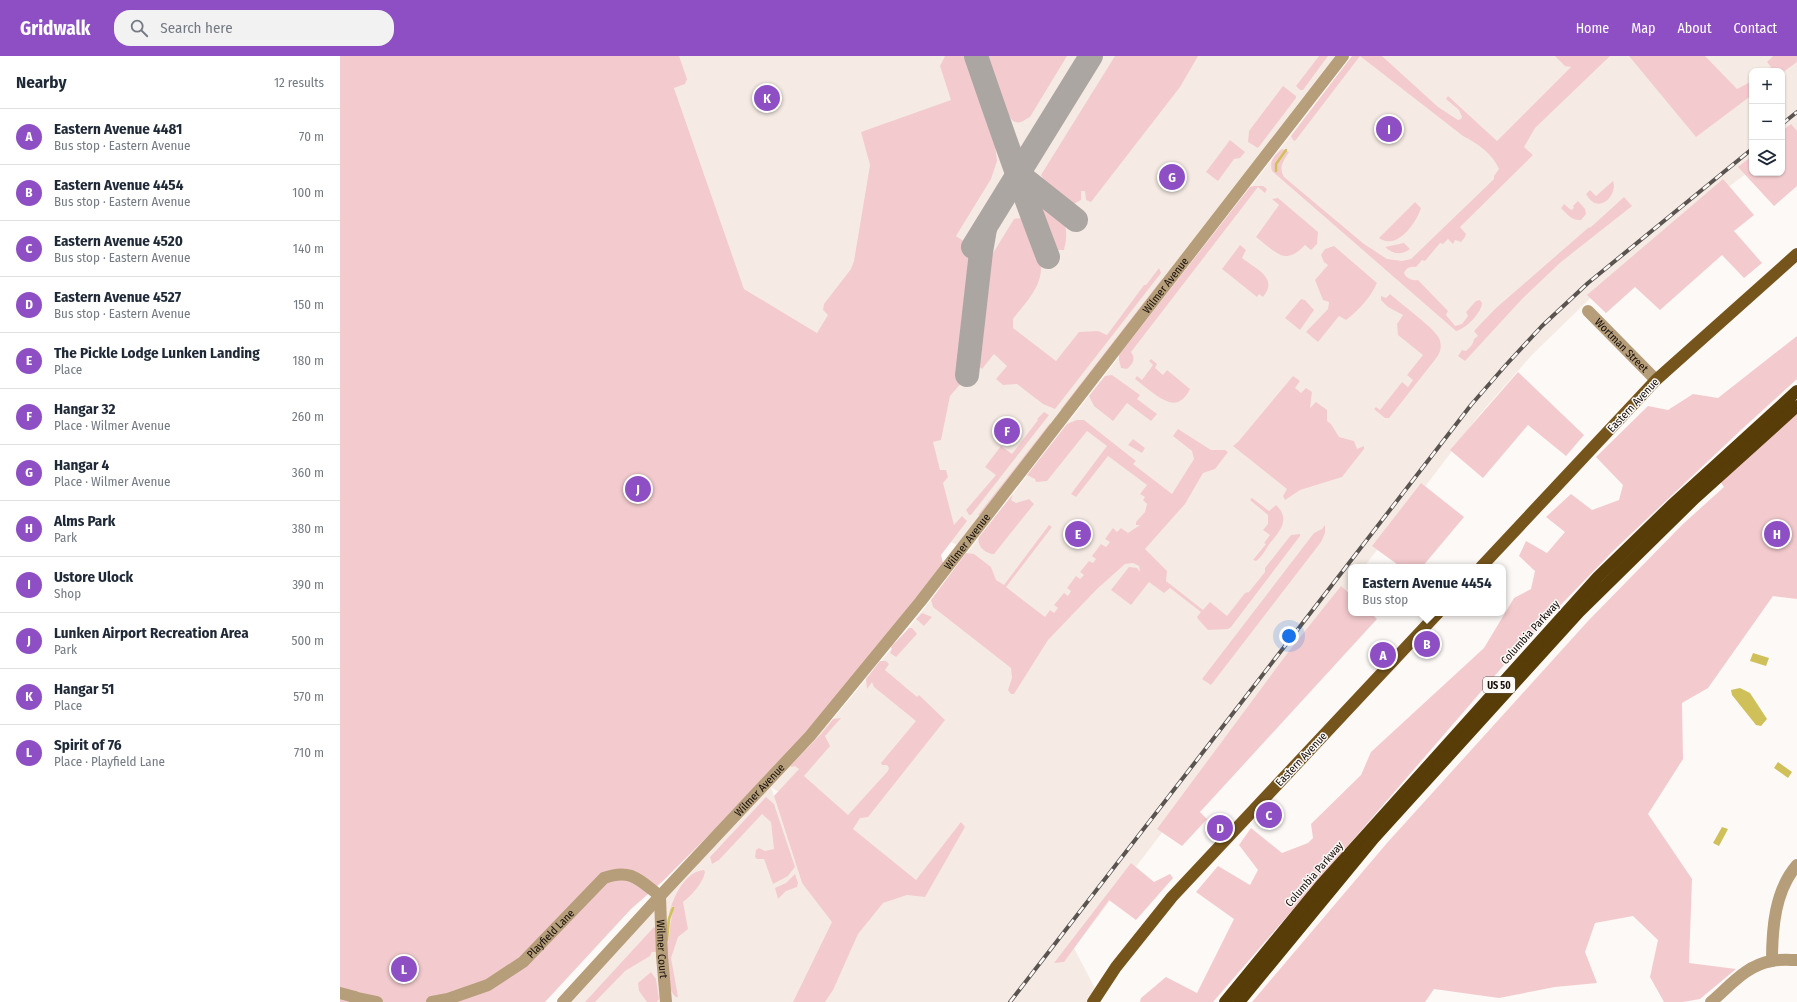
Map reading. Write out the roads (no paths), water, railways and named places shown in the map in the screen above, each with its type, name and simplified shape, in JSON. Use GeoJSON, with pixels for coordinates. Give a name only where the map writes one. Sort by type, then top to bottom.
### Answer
{"type":"FeatureCollection","features":[{"type":"Feature","properties":{"kind":"highway","name":"Columbia Parkway"},"geometry":{"type":"LineString","coordinates":[[1225,1002],[1321,885],[1598,577],[1671,506],[1797,390]]}},
{"type":"Feature","properties":{"kind":"highway","name":"Columbia Parkway"},"geometry":{"type":"LineString","coordinates":[[1239,1002],[1374,838],[1579,612],[1695,498],[1797,406]]}},
{"type":"Feature","properties":{"kind":"main road","name":"Eastern Avenue"},"geometry":{"type":"LineString","coordinates":[[1484,564],[1656,380],[1797,254]]}},
{"type":"Feature","properties":{"kind":"main road","name":"Eastern Avenue"},"geometry":{"type":"LineString","coordinates":[[1093,1002],[1116,967],[1172,897],[1435,616]]}},
{"type":"Feature","properties":{"kind":"street","name":"Wilmer Avenue"},"geometry":{"type":"LineString","coordinates":[[563,1002],[810,736],[920,602],[1343,56]]}},
{"type":"Feature","properties":{"kind":"street","name":"Wortman Street"},"geometry":{"type":"LineString","coordinates":[[1588,311],[1656,380]]}},
{"type":"Feature","properties":{"kind":"street"},"geometry":{"type":"LineString","coordinates":[[1772,961],[1772,942],[1778,901],[1783,884],[1797,865]]}},
{"type":"Feature","properties":{"kind":"street","name":"Playfield Lane"},"geometry":{"type":"LineString","coordinates":[[432,1002],[448,999],[488,985],[523,962],[604,878],[617,873],[634,876],[660,896]]}},
{"type":"Feature","properties":{"kind":"street","name":"Wilmer Court"},"geometry":{"type":"LineString","coordinates":[[660,896],[662,956],[666,1002]]}},
{"type":"Feature","properties":{"kind":"street"},"geometry":{"type":"LineString","coordinates":[[1711,1002],[1742,974],[1752,968],[1772,961],[1797,960]]}},
{"type":"Feature","properties":{"kind":"street"},"geometry":{"type":"LineString","coordinates":[[340,993],[377,1002]]}},
{"type":"Feature","properties":{"kind":"waterway"},"geometry":{"type":"LineString","coordinates":[[1276,171],[1276,164],[1286,150]]}},
{"type":"Feature","properties":{"kind":"waterway"},"geometry":{"type":"LineString","coordinates":[[667,940],[669,919],[673,908]]}},
{"type":"Feature","properties":{"kind":"railway"},"geometry":{"type":"LineString","coordinates":[[1785,122],[1797,112]]}},
{"type":"Feature","properties":{"kind":"railway"},"geometry":{"type":"LineString","coordinates":[[1348,564],[1471,405],[1542,326],[1588,283],[1749,151]]}},
{"type":"Feature","properties":{"kind":"railway"},"geometry":{"type":"LineString","coordinates":[[1010,1002],[1348,564]]}},
{"type":"Feature","properties":{"kind":"place","name":"Hangar 51"},"geometry":{"type":"Point","coordinates":[767,98]}},
{"type":"Feature","properties":{"kind":"place","name":"Ustore Ulock"},"geometry":{"type":"Point","coordinates":[1389,129]}},
{"type":"Feature","properties":{"kind":"place","name":"Hangar 4"},"geometry":{"type":"Point","coordinates":[1172,177]}},
{"type":"Feature","properties":{"kind":"place","name":"Hangar 32"},"geometry":{"type":"Point","coordinates":[1007,431]}},
{"type":"Feature","properties":{"kind":"place","name":"Lunken Airport Recreation Area"},"geometry":{"type":"Point","coordinates":[638,489]}},
{"type":"Feature","properties":{"kind":"place","name":"The Pickle Lodge Lunken Landing"},"geometry":{"type":"Point","coordinates":[1078,534]}},
{"type":"Feature","properties":{"kind":"place","name":"Alms Park"},"geometry":{"type":"Point","coordinates":[1777,534]}},
{"type":"Feature","properties":{"kind":"place","name":"Eastern Avenue 4454"},"geometry":{"type":"Point","coordinates":[1427,644]}},
{"type":"Feature","properties":{"kind":"place","name":"Eastern Avenue 4481"},"geometry":{"type":"Point","coordinates":[1383,655]}},
{"type":"Feature","properties":{"kind":"place","name":"Eastern Avenue 4520"},"geometry":{"type":"Point","coordinates":[1269,815]}},
{"type":"Feature","properties":{"kind":"place","name":"Eastern Avenue 4527"},"geometry":{"type":"Point","coordinates":[1220,828]}},
{"type":"Feature","properties":{"kind":"place","name":"Spirit of 76"},"geometry":{"type":"Point","coordinates":[404,969]}}]}
